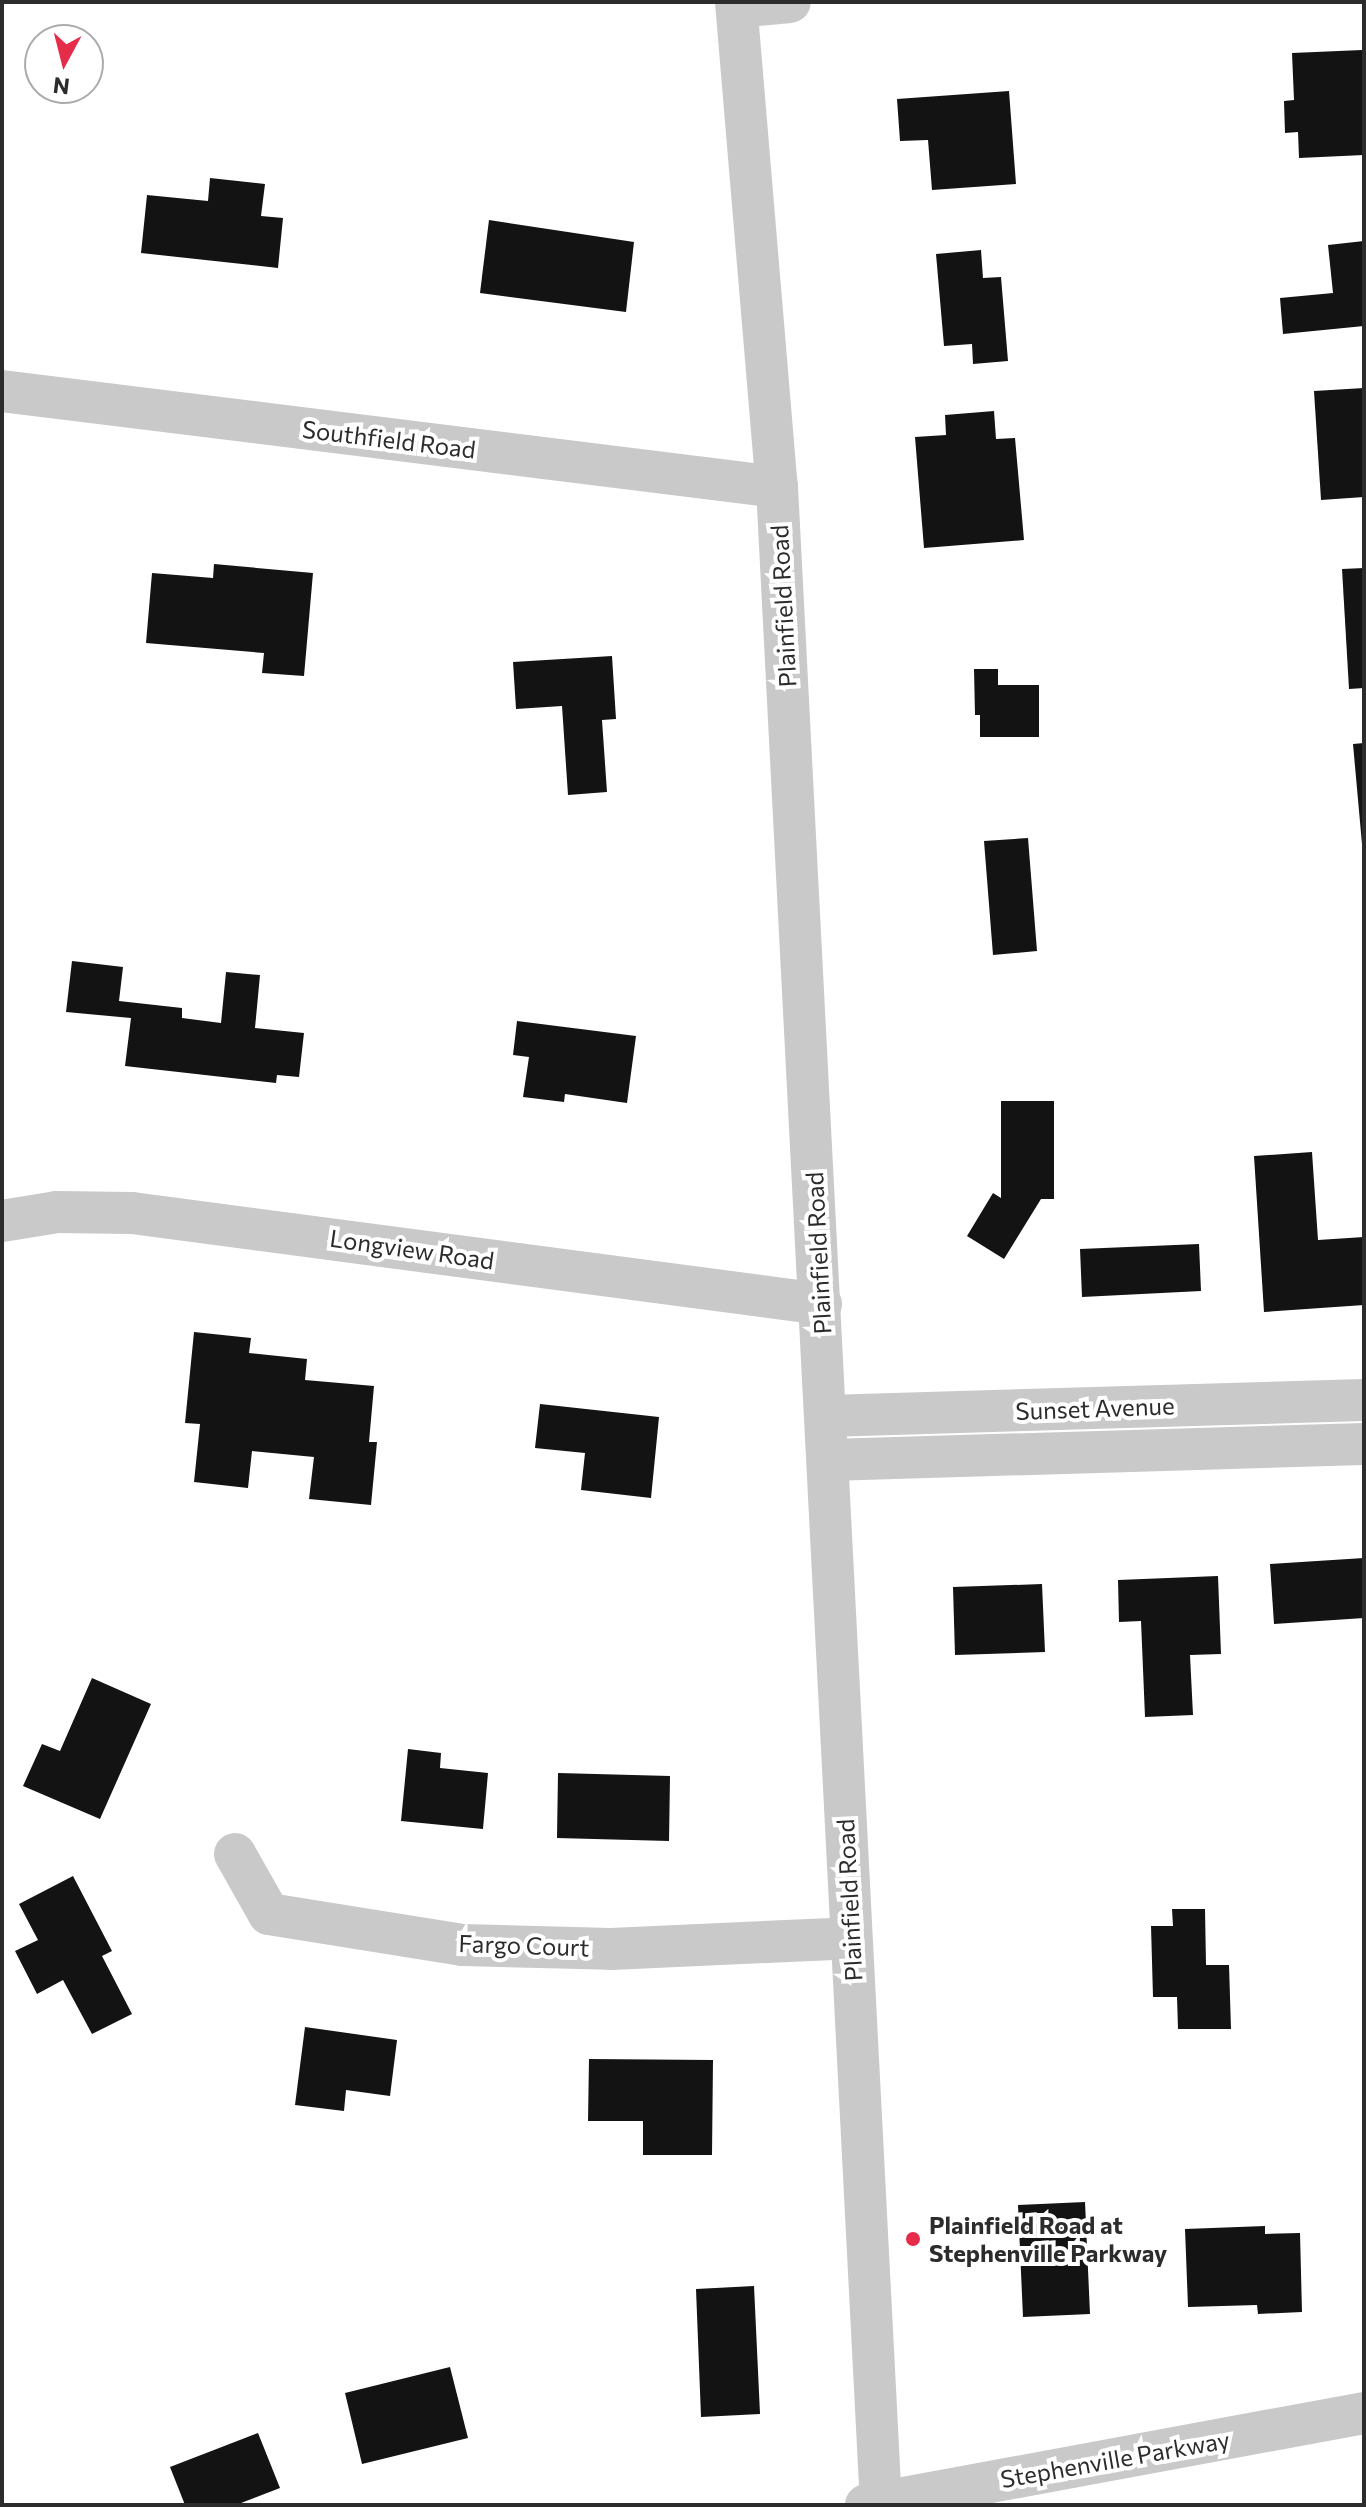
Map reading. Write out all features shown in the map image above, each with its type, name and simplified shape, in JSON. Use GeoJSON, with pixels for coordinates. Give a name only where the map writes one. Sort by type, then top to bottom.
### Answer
{"type":"FeatureCollection","features":[{"type":"Feature","properties":{"kind":"street"},"geometry":{"type":"LineString","coordinates":[[736,4],[790,2]]}},
{"type":"Feature","properties":{"kind":"street","name":"Plainfield Road"},"geometry":{"type":"LineString","coordinates":[[736,4],[777,487],[827,1416],[876,2504]]}},
{"type":"Feature","properties":{"kind":"street","name":"Southfield Road"},"geometry":{"type":"LineString","coordinates":[[2,391],[777,487]]}},
{"type":"Feature","properties":{"kind":"street","name":"Longview Road"},"geometry":{"type":"LineString","coordinates":[[2,1221],[57,1212],[132,1213],[821,1304]]}},
{"type":"Feature","properties":{"kind":"street","name":"Sunset Avenue"},"geometry":{"type":"LineString","coordinates":[[827,1416],[1364,1400]]}},
{"type":"Feature","properties":{"kind":"street","name":"Sunset Avenue"},"geometry":{"type":"LineString","coordinates":[[829,1460],[1364,1444]]}},
{"type":"Feature","properties":{"kind":"street","name":"Fargo Court"},"geometry":{"type":"LineString","coordinates":[[235,1854],[269,1914],[463,1945],[611,1949],[850,1938]]}},
{"type":"Feature","properties":{"kind":"street","name":"Stephenville Parkway"},"geometry":{"type":"LineString","coordinates":[[876,2504],[1364,2413]]}},
{"type":"Feature","properties":{"kind":"building"},"geometry":{"type":"Polygon","coordinates":[[[1362,50],[1364,155],[1299,158],[1298,132],[1285,133],[1284,101],[1294,100],[1292,53],[1362,50]]]}},
{"type":"Feature","properties":{"kind":"building"},"geometry":{"type":"Polygon","coordinates":[[[1009,91],[1016,184],[932,190],[928,140],[900,141],[897,99],[1009,91]]]}},
{"type":"Feature","properties":{"kind":"building"},"geometry":{"type":"Polygon","coordinates":[[[210,178],[265,184],[261,216],[283,218],[278,268],[141,253],[147,195],[208,201],[210,178]]]}},
{"type":"Feature","properties":{"kind":"building"},"geometry":{"type":"Polygon","coordinates":[[[489,220],[634,242],[626,312],[480,293],[489,220]]]}},
{"type":"Feature","properties":{"kind":"building"},"geometry":{"type":"Polygon","coordinates":[[[1364,241],[1364,326],[1283,334],[1280,298],[1333,293],[1328,245],[1364,241]]]}},
{"type":"Feature","properties":{"kind":"building"},"geometry":{"type":"Polygon","coordinates":[[[981,250],[983,278],[1001,277],[1008,361],[973,364],[972,344],[944,346],[936,254],[981,250]]]}},
{"type":"Feature","properties":{"kind":"building"},"geometry":{"type":"Polygon","coordinates":[[[1364,388],[1364,497],[1321,500],[1314,391],[1364,388]]]}},
{"type":"Feature","properties":{"kind":"building"},"geometry":{"type":"Polygon","coordinates":[[[994,411],[996,439],[1015,438],[1024,540],[924,548],[915,437],[946,435],[945,415],[994,411]]]}},
{"type":"Feature","properties":{"kind":"building"},"geometry":{"type":"Polygon","coordinates":[[[214,564],[313,573],[304,676],[262,673],[264,653],[146,643],[152,573],[213,578],[214,564]]]}},
{"type":"Feature","properties":{"kind":"building"},"geometry":{"type":"Polygon","coordinates":[[[1364,568],[1364,688],[1349,689],[1342,569],[1364,568]]]}},
{"type":"Feature","properties":{"kind":"building"},"geometry":{"type":"Polygon","coordinates":[[[612,656],[616,719],[602,720],[607,792],[568,795],[562,706],[516,709],[513,662],[612,656]]]}},
{"type":"Feature","properties":{"kind":"building"},"geometry":{"type":"Polygon","coordinates":[[[974,669],[998,669],[998,685],[1039,685],[1039,737],[980,737],[980,715],[975,715],[974,669]]]}},
{"type":"Feature","properties":{"kind":"building"},"geometry":{"type":"Polygon","coordinates":[[[1364,743],[1364,844],[1362,844],[1353,744],[1364,743]]]}},
{"type":"Feature","properties":{"kind":"building"},"geometry":{"type":"Polygon","coordinates":[[[1028,838],[1037,951],[993,955],[984,841],[1028,838]]]}},
{"type":"Feature","properties":{"kind":"building"},"geometry":{"type":"Polygon","coordinates":[[[72,961],[123,967],[119,1001],[182,1008],[182,1018],[221,1023],[226,972],[260,975],[255,1028],[304,1033],[299,1077],[277,1075],[276,1083],[125,1066],[131,1018],[66,1012],[72,961]]]}},
{"type":"Feature","properties":{"kind":"building"},"geometry":{"type":"Polygon","coordinates":[[[517,1021],[636,1036],[627,1103],[565,1094],[564,1102],[523,1097],[529,1057],[513,1055],[517,1021]]]}},
{"type":"Feature","properties":{"kind":"building"},"geometry":{"type":"Polygon","coordinates":[[[1001,1101],[1054,1101],[1054,1199],[1041,1199],[1004,1259],[967,1236],[993,1193],[1001,1198],[1001,1101]]]}},
{"type":"Feature","properties":{"kind":"building"},"geometry":{"type":"Polygon","coordinates":[[[1312,1152],[1318,1240],[1364,1237],[1364,1305],[1264,1312],[1254,1156],[1312,1152]]]}},
{"type":"Feature","properties":{"kind":"building"},"geometry":{"type":"Polygon","coordinates":[[[1199,1244],[1201,1291],[1082,1297],[1080,1249],[1199,1244]]]}},
{"type":"Feature","properties":{"kind":"building"},"geometry":{"type":"Polygon","coordinates":[[[194,1332],[251,1338],[249,1353],[307,1359],[305,1380],[374,1386],[369,1442],[377,1442],[371,1505],[309,1499],[314,1457],[252,1451],[248,1488],[194,1482],[200,1424],[185,1423],[194,1332]]]}},
{"type":"Feature","properties":{"kind":"building"},"geometry":{"type":"Polygon","coordinates":[[[540,1404],[659,1417],[651,1498],[581,1490],[585,1453],[535,1448],[540,1404]]]}},
{"type":"Feature","properties":{"kind":"building"},"geometry":{"type":"Polygon","coordinates":[[[1364,1558],[1364,1618],[1274,1624],[1270,1564],[1364,1558]]]}},
{"type":"Feature","properties":{"kind":"building"},"geometry":{"type":"Polygon","coordinates":[[[1218,1576],[1221,1654],[1190,1655],[1193,1715],[1145,1717],[1141,1621],[1119,1622],[1118,1580],[1218,1576]]]}},
{"type":"Feature","properties":{"kind":"building"},"geometry":{"type":"Polygon","coordinates":[[[1042,1584],[1045,1652],[955,1655],[953,1587],[1042,1584]]]}},
{"type":"Feature","properties":{"kind":"building"},"geometry":{"type":"Polygon","coordinates":[[[92,1678],[151,1704],[100,1819],[23,1786],[42,1744],[60,1751],[92,1678]]]}},
{"type":"Feature","properties":{"kind":"building"},"geometry":{"type":"Polygon","coordinates":[[[408,1749],[441,1753],[440,1768],[488,1773],[483,1829],[401,1821],[408,1749]]]}},
{"type":"Feature","properties":{"kind":"building"},"geometry":{"type":"Polygon","coordinates":[[[558,1773],[670,1776],[669,1841],[557,1838],[558,1773]]]}},
{"type":"Feature","properties":{"kind":"building"},"geometry":{"type":"Polygon","coordinates":[[[73,1876],[112,1951],[102,1956],[132,2014],[92,2034],[63,1980],[37,1994],[15,1951],[38,1940],[19,1904],[73,1876]]]}},
{"type":"Feature","properties":{"kind":"building"},"geometry":{"type":"Polygon","coordinates":[[[1172,1909],[1205,1909],[1206,1965],[1229,1965],[1231,2029],[1178,2029],[1177,1997],[1153,1997],[1151,1926],[1173,1926],[1172,1909]]]}},
{"type":"Feature","properties":{"kind":"building"},"geometry":{"type":"Polygon","coordinates":[[[305,2027],[397,2040],[390,2096],[346,2090],[344,2111],[295,2105],[305,2027]]]}},
{"type":"Feature","properties":{"kind":"building"},"geometry":{"type":"Polygon","coordinates":[[[589,2059],[713,2060],[712,2155],[643,2155],[643,2121],[588,2121],[589,2059]]]}},
{"type":"Feature","properties":{"kind":"building"},"geometry":{"type":"Polygon","coordinates":[[[1085,2202],[1090,2314],[1023,2317],[1018,2205],[1085,2202]]]}},
{"type":"Feature","properties":{"kind":"building"},"geometry":{"type":"Polygon","coordinates":[[[1265,2226],[1265,2234],[1300,2233],[1302,2312],[1258,2314],[1257,2305],[1188,2307],[1185,2229],[1265,2226]]]}},
{"type":"Feature","properties":{"kind":"building"},"geometry":{"type":"Polygon","coordinates":[[[754,2286],[760,2414],[701,2417],[696,2289],[754,2286]]]}},
{"type":"Feature","properties":{"kind":"building"},"geometry":{"type":"Polygon","coordinates":[[[450,2367],[468,2438],[362,2464],[345,2393],[450,2367]]]}},
{"type":"Feature","properties":{"kind":"building"},"geometry":{"type":"Polygon","coordinates":[[[258,2433],[280,2488],[236,2505],[185,2505],[170,2467],[258,2433]]]}},
{"type":"Feature","properties":{"kind":"place","name":"Plainfield Road at Stephenville Parkway"},"geometry":{"type":"Point","coordinates":[913,2239]}}]}
